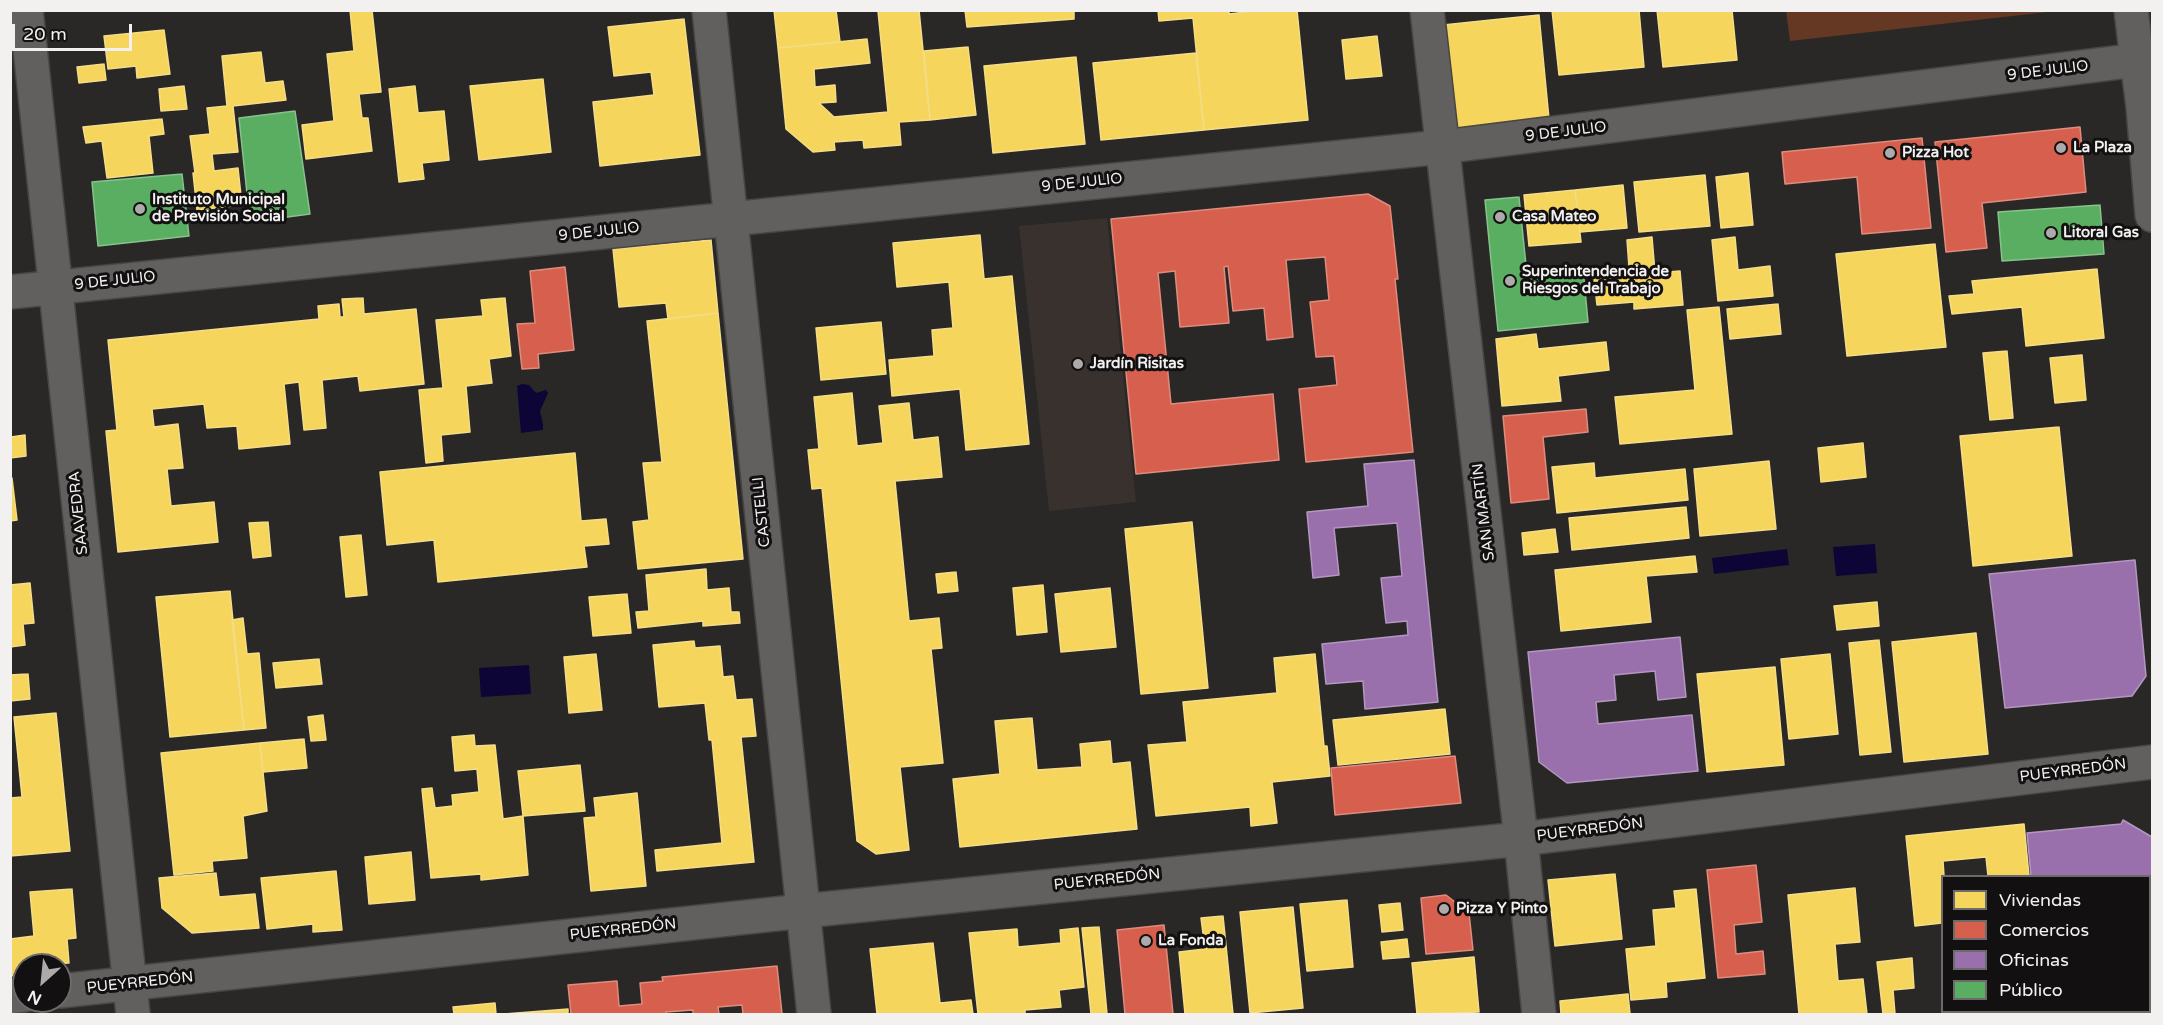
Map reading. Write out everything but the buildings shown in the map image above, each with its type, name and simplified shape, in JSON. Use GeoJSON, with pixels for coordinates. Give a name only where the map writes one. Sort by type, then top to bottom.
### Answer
{"type":"FeatureCollection","features":[{"type":"Feature","properties":{"kind":"street","name":"SAAVEDRA"},"geometry":{"type":"LineString","coordinates":[[26,10],[131,999]]}},
{"type":"Feature","properties":{"kind":"street","name":"CASTELLI"},"geometry":{"type":"LineString","coordinates":[[709,10],[814,1014]]}},
{"type":"Feature","properties":{"kind":"street","name":"SAN MARTÍN"},"geometry":{"type":"LineString","coordinates":[[1427,10],[1539,1014]]}},
{"type":"Feature","properties":{"kind":"street"},"geometry":{"type":"LineString","coordinates":[[2131,10],[2145,59],[2143,107],[2152,215]]}},
{"type":"Feature","properties":{"kind":"street","name":"9 DE JULIO"},"geometry":{"type":"LineString","coordinates":[[10,292],[1442,147],[2145,59]]}},
{"type":"Feature","properties":{"kind":"street","name":"PUEYRREDÓN"},"geometry":{"type":"LineString","coordinates":[[72,993],[131,999],[804,911],[1521,839],[2152,762]]}},
{"type":"Feature","properties":{"kind":"shaded area"},"geometry":{"type":"Polygon","coordinates":[[[1786,10],[2057,10],[2057,11],[1790,41],[1786,10]]]}},
{"type":"Feature","properties":{"kind":"shaded area","name":"Jardín Risitas"},"geometry":{"type":"Polygon","coordinates":[[[1107,218],[1136,502],[1049,511],[1019,226],[1107,218]]]}},
{"type":"Feature","properties":{"kind":"shaded area"},"geometry":{"type":"Polygon","coordinates":[[[529,385],[536,393],[546,390],[548,393],[540,411],[543,430],[521,433],[517,386],[529,385]]]}},
{"type":"Feature","properties":{"kind":"shaded area"},"geometry":{"type":"Polygon","coordinates":[[[1875,544],[1877,573],[1836,576],[1833,547],[1875,544]]]}},
{"type":"Feature","properties":{"kind":"shaded area"},"geometry":{"type":"Polygon","coordinates":[[[1787,549],[1789,565],[1714,574],[1712,558],[1787,549]]]}},
{"type":"Feature","properties":{"kind":"shaded area"},"geometry":{"type":"Polygon","coordinates":[[[529,665],[531,694],[481,697],[479,668],[529,665]]]}},
{"type":"Feature","properties":{"kind":"place","name":"La Plaza"},"geometry":{"type":"Point","coordinates":[2061,148]}},
{"type":"Feature","properties":{"kind":"place","name":"Pizza Hot"},"geometry":{"type":"Point","coordinates":[1890,153]}},
{"type":"Feature","properties":{"kind":"place","name":"Instituto Municipal de Previsión Social"},"geometry":{"type":"Point","coordinates":[140,209]}},
{"type":"Feature","properties":{"kind":"place","name":"Casa Mateo"},"geometry":{"type":"Point","coordinates":[1500,217]}},
{"type":"Feature","properties":{"kind":"place","name":"Litoral Gas"},"geometry":{"type":"Point","coordinates":[2051,233]}},
{"type":"Feature","properties":{"kind":"place","name":"Superintendencia de Riesgos del Trabajo"},"geometry":{"type":"Point","coordinates":[1510,281]}},
{"type":"Feature","properties":{"kind":"place","name":"Jardín Risitas"},"geometry":{"type":"Point","coordinates":[1078,364]}},
{"type":"Feature","properties":{"kind":"place","name":"Pizza Y Pinto"},"geometry":{"type":"Point","coordinates":[1444,909]}},
{"type":"Feature","properties":{"kind":"place","name":"La Fonda"},"geometry":{"type":"Point","coordinates":[1146,941]}}]}
